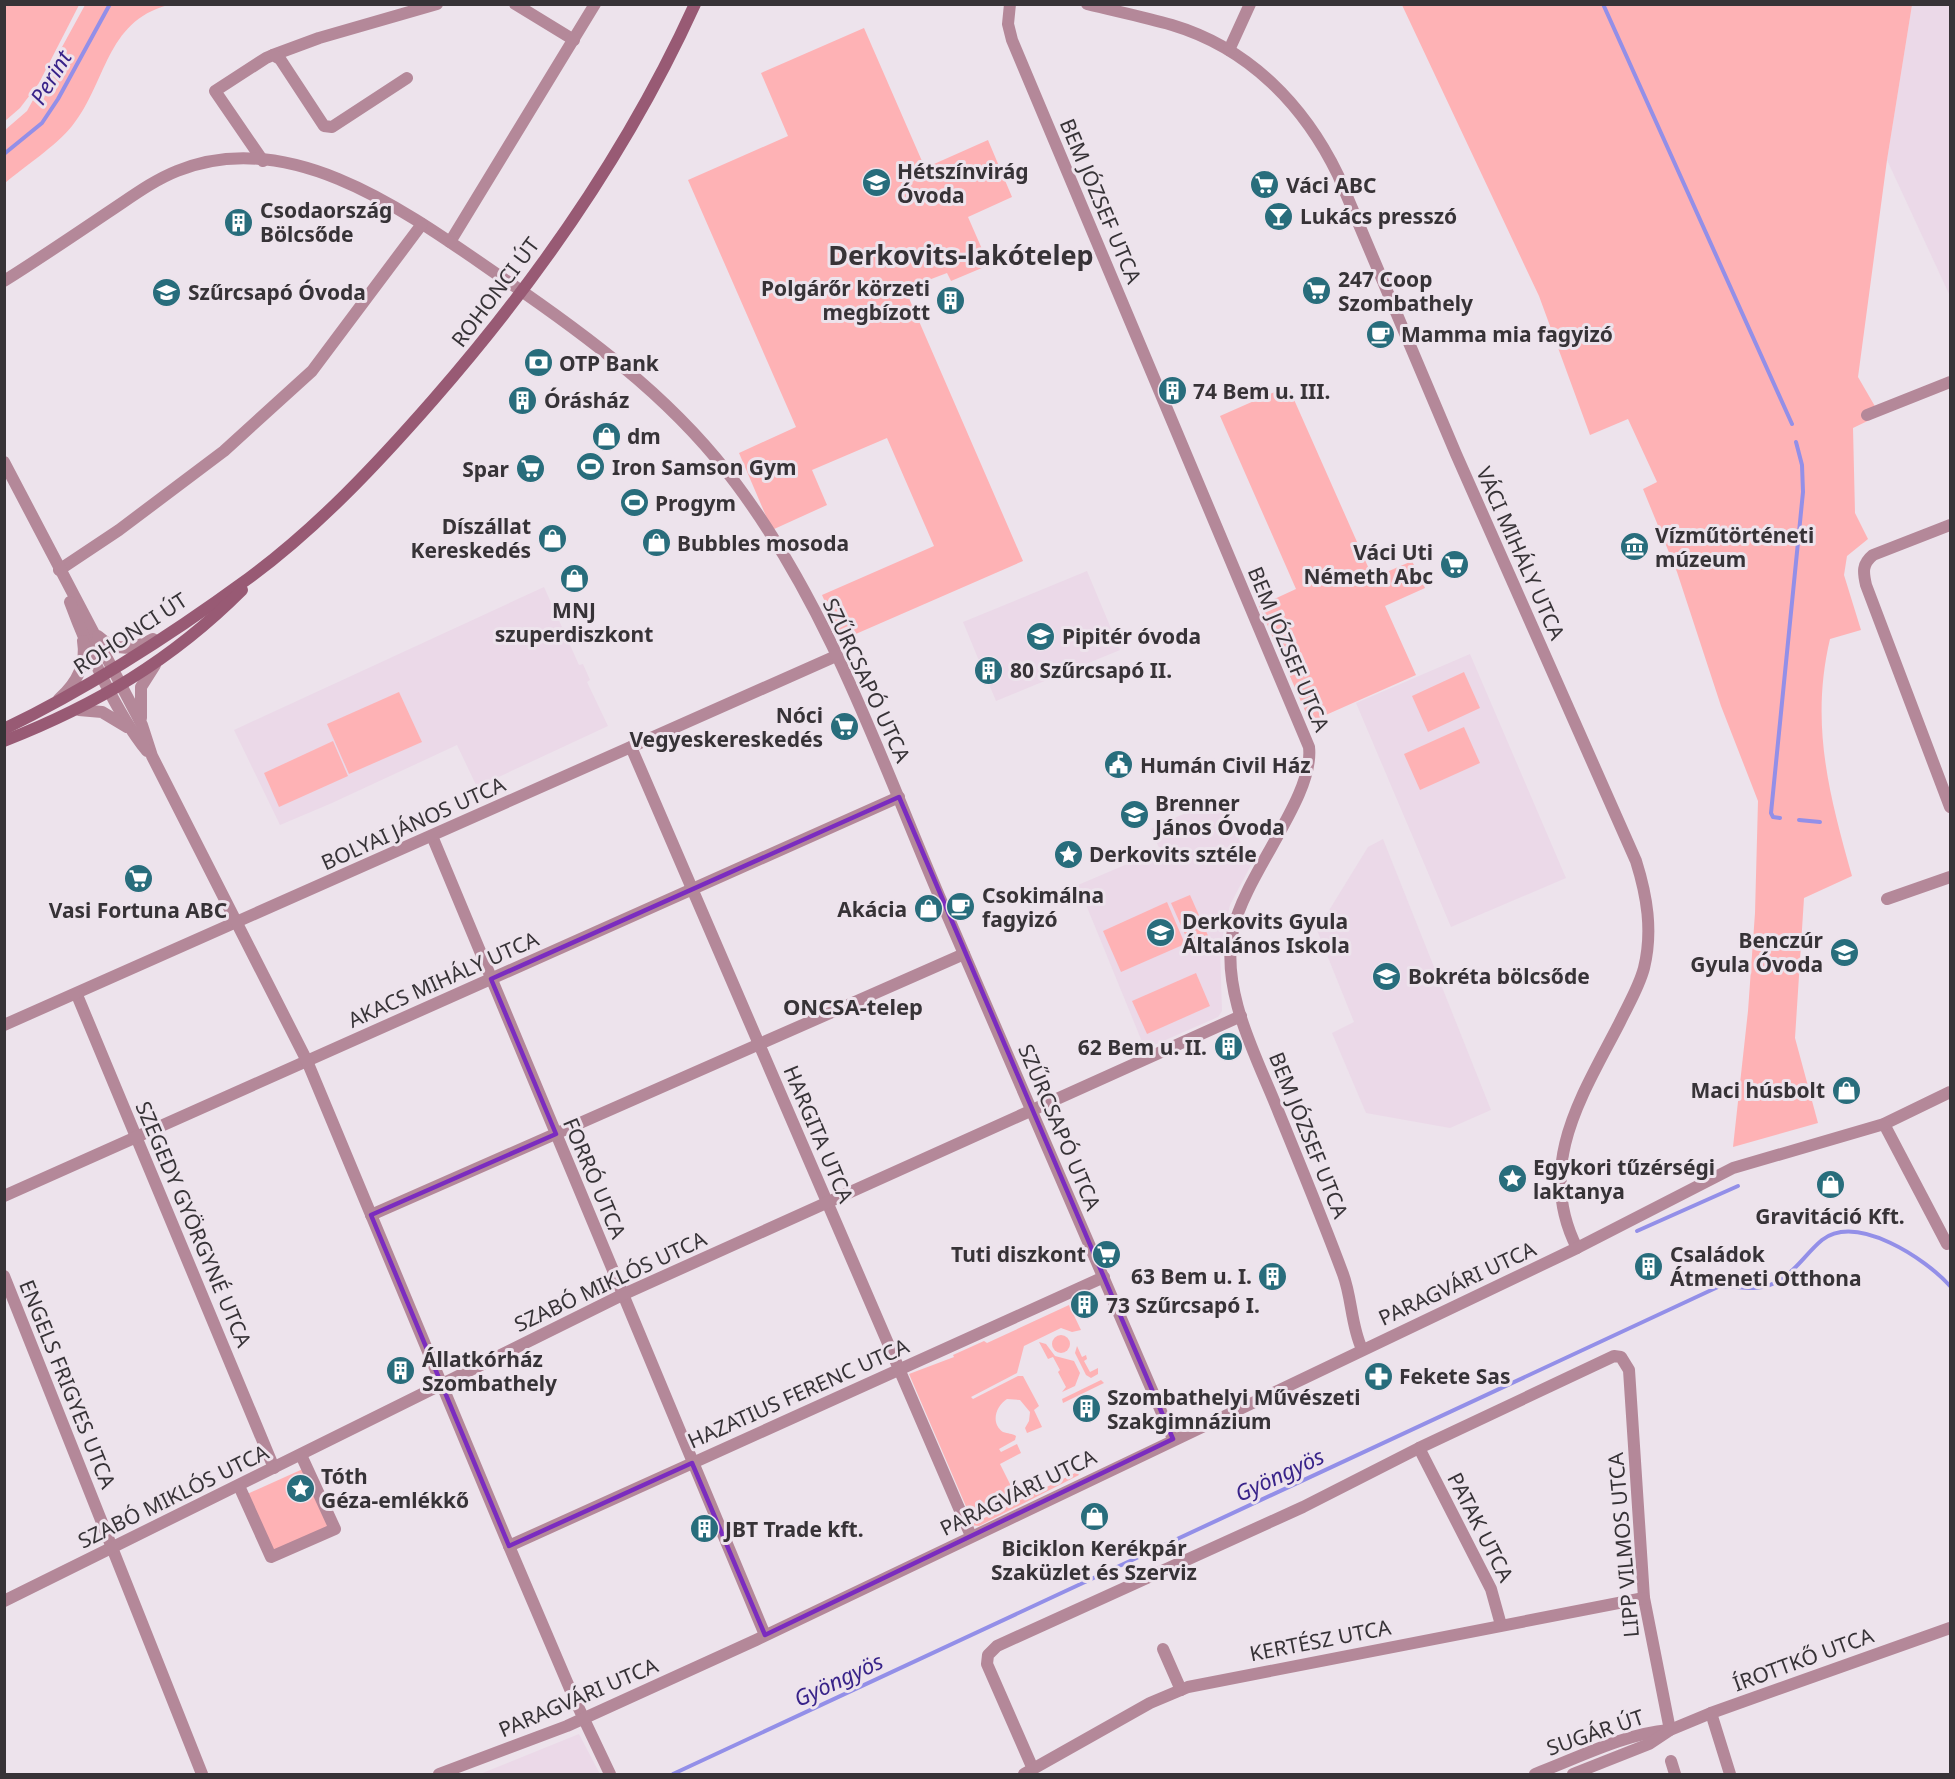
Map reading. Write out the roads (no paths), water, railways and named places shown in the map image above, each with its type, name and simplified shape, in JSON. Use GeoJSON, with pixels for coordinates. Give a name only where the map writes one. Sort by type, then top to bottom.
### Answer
{"type":"FeatureCollection","features":[{"type":"Feature","properties":{"kind":"main road","name":"ROHONCI ÚT"},"geometry":{"type":"LineString","coordinates":[[4,741],[79,710],[155,665],[233,599],[271,560],[342,497],[402,435],[523,292],[617,151],[651,93],[695,4]]}},
{"type":"Feature","properties":{"kind":"main road","name":"ROHONCI ÚT"},"geometry":{"type":"LineString","coordinates":[[4,729],[109,673],[271,560]]}},
{"type":"Feature","properties":{"kind":"street"},"geometry":{"type":"LineString","coordinates":[[263,161],[215,91],[273,55],[319,38],[437,4]]}},
{"type":"Feature","properties":{"kind":"street"},"geometry":{"type":"LineString","coordinates":[[515,4],[574,40]]}},
{"type":"Feature","properties":{"kind":"street"},"geometry":{"type":"LineString","coordinates":[[450,242],[595,4]]}},
{"type":"Feature","properties":{"kind":"street","name":"BEM JÓZSEF UTCA"},"geometry":{"type":"LineString","coordinates":[[1010,4],[1008,24],[1012,40],[1308,747],[1309,765],[1304,784],[1247,889],[1233,928],[1231,962],[1241,1016],[1344,1278],[1362,1349]]}},
{"type":"Feature","properties":{"kind":"street","name":"VÁCI MIHÁLY UTCA"},"geometry":{"type":"LineString","coordinates":[[1087,4],[1173,25],[1229,50],[1262,74],[1300,110],[1334,165],[1642,879],[1648,920],[1643,971],[1584,1093],[1566,1137],[1561,1161],[1562,1206],[1567,1227],[1577,1248]]}},
{"type":"Feature","properties":{"kind":"street"},"geometry":{"type":"LineString","coordinates":[[1229,50],[1250,4]]}},
{"type":"Feature","properties":{"kind":"street"},"geometry":{"type":"LineString","coordinates":[[273,55],[280,59],[324,126],[332,127],[407,78]]}},
{"type":"Feature","properties":{"kind":"street","name":"SZŰRCSAPÓ UTCA"},"geometry":{"type":"LineString","coordinates":[[4,281],[156,182],[177,171],[214,160],[263,161],[307,168],[335,177],[390,203],[450,242],[599,345],[665,404],[718,460],[780,550],[836,656],[1173,1439]]}},
{"type":"Feature","properties":{"kind":"street"},"geometry":{"type":"LineString","coordinates":[[59,570],[119,530],[224,451],[312,371],[422,224]]}},
{"type":"Feature","properties":{"kind":"street"},"geometry":{"type":"LineString","coordinates":[[1867,415],[1950,382]]}},
{"type":"Feature","properties":{"kind":"street"},"geometry":{"type":"LineString","coordinates":[[4,462],[93,631],[109,673],[307,1061],[509,1546],[610,1774]]}},
{"type":"Feature","properties":{"kind":"street"},"geometry":{"type":"LineString","coordinates":[[1950,525],[1873,555],[1863,568],[1866,585],[1950,807]]}},
{"type":"Feature","properties":{"kind":"street"},"geometry":{"type":"LineString","coordinates":[[49,707],[76,679],[84,657],[80,628],[59,570]]}},
{"type":"Feature","properties":{"kind":"street"},"geometry":{"type":"LineString","coordinates":[[93,631],[112,646],[132,648],[142,645],[195,614]]}},
{"type":"Feature","properties":{"kind":"street"},"geometry":{"type":"LineString","coordinates":[[80,628],[109,673]]}},
{"type":"Feature","properties":{"kind":"street","name":"BOLYAI JÁNOS UTCA"},"geometry":{"type":"LineString","coordinates":[[4,1025],[77,995],[236,922],[836,656]]}},
{"type":"Feature","properties":{"kind":"street"},"geometry":{"type":"LineString","coordinates":[[136,727],[141,687],[155,665]]}},
{"type":"Feature","properties":{"kind":"street"},"geometry":{"type":"LineString","coordinates":[[79,710],[102,712],[136,727]]}},
{"type":"Feature","properties":{"kind":"street","name":"HARGITA UTCA"},"geometry":{"type":"LineString","coordinates":[[631,747],[971,1536]]}},
{"type":"Feature","properties":{"kind":"street","name":"AKACS MIHÁLY UTCA"},"geometry":{"type":"LineString","coordinates":[[4,1196],[898,797]]}},
{"type":"Feature","properties":{"kind":"street","name":"FORRÓ UTCA"},"geometry":{"type":"LineString","coordinates":[[432,836],[765,1635]]}},
{"type":"Feature","properties":{"kind":"street"},"geometry":{"type":"LineString","coordinates":[[1887,899],[1950,877]]}},
{"type":"Feature","properties":{"kind":"street"},"geometry":{"type":"LineString","coordinates":[[371,1215],[964,954]]}},
{"type":"Feature","properties":{"kind":"street","name":"SZEGEDY GYÖRGYNÉ UTCA"},"geometry":{"type":"LineString","coordinates":[[77,995],[274,1468]]}},
{"type":"Feature","properties":{"kind":"street","name":"SZABÓ MIKLÓS UTCA"},"geometry":{"type":"LineString","coordinates":[[4,1601],[622,1295],[1241,1016]]}},
{"type":"Feature","properties":{"kind":"street","name":"PARAGVÁRI UTCA"},"geometry":{"type":"LineString","coordinates":[[439,1774],[584,1718],[765,1635],[1577,1248],[1732,1168],[1770,1155],[1884,1124],[1950,1092]]}},
{"type":"Feature","properties":{"kind":"street"},"geometry":{"type":"LineString","coordinates":[[1884,1124],[1947,1244]]}},
{"type":"Feature","properties":{"kind":"street","name":"ENGELS FRIGYES UTCA"},"geometry":{"type":"LineString","coordinates":[[4,1276],[202,1774]]}},
{"type":"Feature","properties":{"kind":"street","name":"HAZATIUS FERENC UTCA"},"geometry":{"type":"LineString","coordinates":[[509,1546],[1104,1277]]}},
{"type":"Feature","properties":{"kind":"street","name":"LIPP VILMOS UTCA"},"geometry":{"type":"LineString","coordinates":[[1419,1448],[1608,1358],[1621,1357],[1629,1370],[1644,1598],[1670,1730]]}},
{"type":"Feature","properties":{"kind":"street"},"geometry":{"type":"LineString","coordinates":[[1028,1772],[987,1664],[988,1655],[997,1646],[1303,1507],[1419,1448]]}},
{"type":"Feature","properties":{"kind":"street","name":"PATAK UTCA"},"geometry":{"type":"LineString","coordinates":[[1419,1448],[1491,1589],[1501,1625]]}},
{"type":"Feature","properties":{"kind":"street"},"geometry":{"type":"LineString","coordinates":[[239,1486],[272,1557],[334,1529],[301,1455]]}},
{"type":"Feature","properties":{"kind":"street","name":"KERTÉSZ UTCA"},"geometry":{"type":"LineString","coordinates":[[1028,1772],[1150,1703],[1207,1682],[1644,1598]]}},
{"type":"Feature","properties":{"kind":"street","name":"ÍROTTKŐ UTCA"},"geometry":{"type":"LineString","coordinates":[[1670,1730],[1711,1713],[1950,1628]]}},
{"type":"Feature","properties":{"kind":"street"},"geometry":{"type":"LineString","coordinates":[[1163,1649],[1181,1690]]}},
{"type":"Feature","properties":{"kind":"street"},"geometry":{"type":"LineString","coordinates":[[1711,1713],[1730,1774]]}},
{"type":"Feature","properties":{"kind":"street","name":"SUGÁR ÚT"},"geometry":{"type":"LineString","coordinates":[[1535,1774],[1648,1732],[1670,1730]]}},
{"type":"Feature","properties":{"kind":"street","name":"SUGÁR ÚT"},"geometry":{"type":"LineString","coordinates":[[1573,1774],[1649,1744],[1670,1730]]}},
{"type":"Feature","properties":{"kind":"street"},"geometry":{"type":"LineString","coordinates":[[1671,1761],[1674,1774]]}},
{"type":"Feature","properties":{"kind":"waterway","name":"Perint"},"geometry":{"type":"LineString","coordinates":[[4,154],[42,123],[58,99],[110,4]]}},
{"type":"Feature","properties":{"kind":"waterway"},"geometry":{"type":"LineString","coordinates":[[1603,4],[1792,424]]}},
{"type":"Feature","properties":{"kind":"waterway"},"geometry":{"type":"LineString","coordinates":[[1780,818],[1773,817],[1771,813],[1803,492],[1802,465],[1796,442]]}},
{"type":"Feature","properties":{"kind":"waterway"},"geometry":{"type":"LineString","coordinates":[[1799,820],[1820,822]]}},
{"type":"Feature","properties":{"kind":"waterway"},"geometry":{"type":"LineString","coordinates":[[1637,1231],[1738,1186]]}},
{"type":"Feature","properties":{"kind":"waterway","name":"Gyöngyös"},"geometry":{"type":"LineString","coordinates":[[673,1774],[1720,1286],[1752,1288],[1770,1285],[1792,1271],[1822,1240],[1837,1233],[1853,1232],[1890,1243],[1925,1264],[1950,1286]]}},
{"type":"Feature","properties":{"kind":"place","name":"Hétszínvirág Óvoda"},"geometry":{"type":"Point","coordinates":[876,183]}},
{"type":"Feature","properties":{"kind":"place","name":"Váci ABC"},"geometry":{"type":"Point","coordinates":[1265,185]}},
{"type":"Feature","properties":{"kind":"place","name":"Lukács presszó"},"geometry":{"type":"Point","coordinates":[1279,216]}},
{"type":"Feature","properties":{"kind":"place","name":"Csodaország Bölcsőde"},"geometry":{"type":"Point","coordinates":[239,222]}},
{"type":"Feature","properties":{"kind":"place","name":"247 Coop Szombathely"},"geometry":{"type":"Point","coordinates":[1317,291]}},
{"type":"Feature","properties":{"kind":"place","name":"Szűrcsapó Óvoda"},"geometry":{"type":"Point","coordinates":[167,292]}},
{"type":"Feature","properties":{"kind":"place","name":"Polgárőr körzeti megbízott"},"geometry":{"type":"Point","coordinates":[951,300]}},
{"type":"Feature","properties":{"kind":"place","name":"Mamma mia fagyizó"},"geometry":{"type":"Point","coordinates":[1380,334]}},
{"type":"Feature","properties":{"kind":"place","name":"OTP Bank"},"geometry":{"type":"Point","coordinates":[538,363]}},
{"type":"Feature","properties":{"kind":"place","name":"74 Bem u. III."},"geometry":{"type":"Point","coordinates":[1172,391]}},
{"type":"Feature","properties":{"kind":"place","name":"Órásház"},"geometry":{"type":"Point","coordinates":[523,400]}},
{"type":"Feature","properties":{"kind":"place","name":"dm"},"geometry":{"type":"Point","coordinates":[606,436]}},
{"type":"Feature","properties":{"kind":"place","name":"Iron Samson Gym"},"geometry":{"type":"Point","coordinates":[591,467]}},
{"type":"Feature","properties":{"kind":"place","name":"Spar"},"geometry":{"type":"Point","coordinates":[530,469]}},
{"type":"Feature","properties":{"kind":"place","name":"Progym"},"geometry":{"type":"Point","coordinates":[634,503]}},
{"type":"Feature","properties":{"kind":"place","name":"Díszállat Kereskedés"},"geometry":{"type":"Point","coordinates":[552,538]}},
{"type":"Feature","properties":{"kind":"place","name":"Bubbles mosoda"},"geometry":{"type":"Point","coordinates":[656,543]}},
{"type":"Feature","properties":{"kind":"place","name":"Vízműtörténeti múzeum"},"geometry":{"type":"Point","coordinates":[1634,547]}},
{"type":"Feature","properties":{"kind":"place","name":"Váci Uti Németh Abc"},"geometry":{"type":"Point","coordinates":[1454,564]}},
{"type":"Feature","properties":{"kind":"place","name":"MNJ szuperdiszkont"},"geometry":{"type":"Point","coordinates":[574,579]}},
{"type":"Feature","properties":{"kind":"place","name":"Pipitér óvoda"},"geometry":{"type":"Point","coordinates":[1041,636]}},
{"type":"Feature","properties":{"kind":"place","name":"80 Szűrcsapó II."},"geometry":{"type":"Point","coordinates":[989,670]}},
{"type":"Feature","properties":{"kind":"place","name":"Nóci Vegyeskereskedés"},"geometry":{"type":"Point","coordinates":[844,727]}},
{"type":"Feature","properties":{"kind":"place","name":"Humán Civil Ház"},"geometry":{"type":"Point","coordinates":[1119,765]}},
{"type":"Feature","properties":{"kind":"place","name":"Brenner János Óvoda"},"geometry":{"type":"Point","coordinates":[1134,815]}},
{"type":"Feature","properties":{"kind":"place","name":"Derkovits sztéle"},"geometry":{"type":"Point","coordinates":[1068,854]}},
{"type":"Feature","properties":{"kind":"place","name":"Vasi Fortuna ABC"},"geometry":{"type":"Point","coordinates":[138,879]}},
{"type":"Feature","properties":{"kind":"place","name":"Csokimálna fagyizó"},"geometry":{"type":"Point","coordinates":[961,907]}},
{"type":"Feature","properties":{"kind":"place","name":"Akácia"},"geometry":{"type":"Point","coordinates":[928,909]}},
{"type":"Feature","properties":{"kind":"place","name":"Derkovits Gyula Általános Iskola"},"geometry":{"type":"Point","coordinates":[1161,933]}},
{"type":"Feature","properties":{"kind":"place","name":"Benczúr Gyula Óvoda"},"geometry":{"type":"Point","coordinates":[1844,952]}},
{"type":"Feature","properties":{"kind":"place","name":"Bokréta bölcsőde"},"geometry":{"type":"Point","coordinates":[1387,976]}},
{"type":"Feature","properties":{"kind":"place","name":"62 Bem u. II."},"geometry":{"type":"Point","coordinates":[1228,1047]}},
{"type":"Feature","properties":{"kind":"place","name":"Maci húsbolt"},"geometry":{"type":"Point","coordinates":[1846,1090]}},
{"type":"Feature","properties":{"kind":"place","name":"Egykori tűzérségi laktanya"},"geometry":{"type":"Point","coordinates":[1512,1179]}},
{"type":"Feature","properties":{"kind":"place","name":"Gravitáció Kft."},"geometry":{"type":"Point","coordinates":[1830,1185]}},
{"type":"Feature","properties":{"kind":"place","name":"Tuti diszkont"},"geometry":{"type":"Point","coordinates":[1107,1254]}},
{"type":"Feature","properties":{"kind":"place","name":"Családok Átmeneti Otthona"},"geometry":{"type":"Point","coordinates":[1649,1266]}},
{"type":"Feature","properties":{"kind":"place","name":"63 Bem u. I."},"geometry":{"type":"Point","coordinates":[1273,1276]}},
{"type":"Feature","properties":{"kind":"place","name":"73 Szűrcsapó I."},"geometry":{"type":"Point","coordinates":[1085,1305]}},
{"type":"Feature","properties":{"kind":"place","name":"Állatkórház Szombathely"},"geometry":{"type":"Point","coordinates":[401,1371]}},
{"type":"Feature","properties":{"kind":"place","name":"Fekete Sas"},"geometry":{"type":"Point","coordinates":[1378,1376]}},
{"type":"Feature","properties":{"kind":"place","name":"Szombathelyi Művészeti Szakgimnázium"},"geometry":{"type":"Point","coordinates":[1086,1409]}},
{"type":"Feature","properties":{"kind":"place","name":"Tóth Géza-emlékkő"},"geometry":{"type":"Point","coordinates":[300,1488]}},
{"type":"Feature","properties":{"kind":"place","name":"Biciklon Kerékpár Szaküzlet és Szerviz"},"geometry":{"type":"Point","coordinates":[1094,1517]}},
{"type":"Feature","properties":{"kind":"place","name":"JBT Trade kft."},"geometry":{"type":"Point","coordinates":[704,1529]}},
{"type":"Feature","properties":{"kind":"district","name":"Derkovits-lakótelep"},"geometry":{"type":"Point","coordinates":[961,254]}},
{"type":"Feature","properties":{"kind":"district","name":"ONCSA-telep"},"geometry":{"type":"Point","coordinates":[853,1006]}}]}
